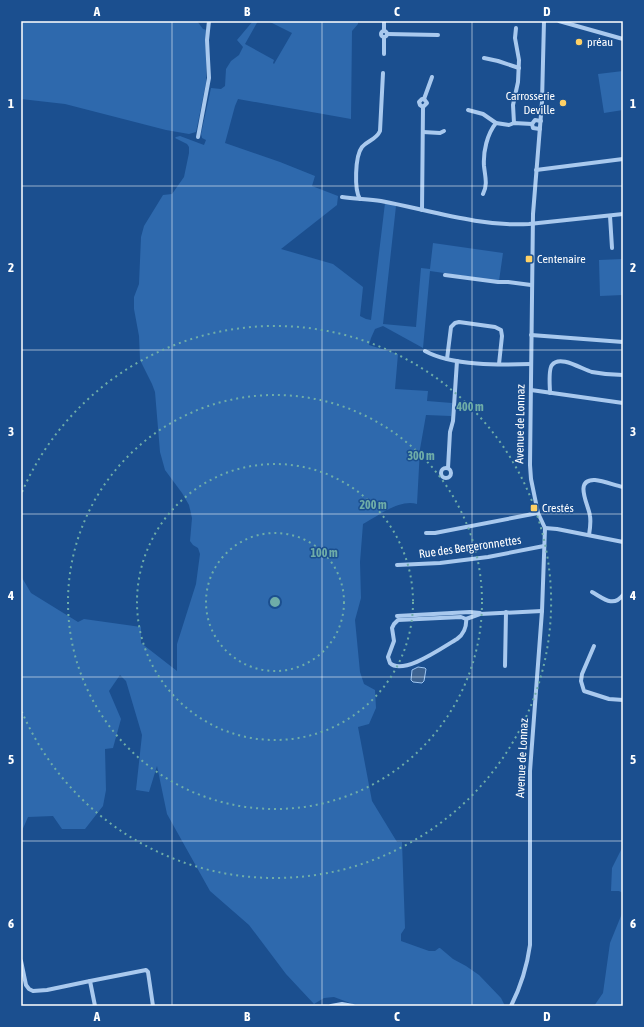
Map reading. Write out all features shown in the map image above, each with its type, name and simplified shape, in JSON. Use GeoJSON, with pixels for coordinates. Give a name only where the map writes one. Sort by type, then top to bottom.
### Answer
{"type":"FeatureCollection","features":[{"type":"Feature","properties":{"kind":"street"},"geometry":{"type":"LineString","coordinates":[[198,137],[209,78],[207,40],[209,21]]}},
{"type":"Feature","properties":{"kind":"street"},"geometry":{"type":"LineString","coordinates":[[384,21],[384,54]]}},
{"type":"Feature","properties":{"kind":"street","name":"Avenue de Lonnaz"},"geometry":{"type":"LineString","coordinates":[[512,1004],[524,975],[530,945],[530,771],[542,610],[545,528],[538,513],[530,471],[532,224],[540,129],[544,21]]}},
{"type":"Feature","properties":{"kind":"street"},"geometry":{"type":"LineString","coordinates":[[559,21],[623,39]]}},
{"type":"Feature","properties":{"kind":"street"},"geometry":{"type":"LineString","coordinates":[[514,123],[513,105],[518,82],[519,68],[515,38],[516,28]]}},
{"type":"Feature","properties":{"kind":"street"},"geometry":{"type":"LineString","coordinates":[[385,34],[438,35]]}},
{"type":"Feature","properties":{"kind":"street"},"geometry":{"type":"LineString","coordinates":[[484,58],[498,60],[519,68]]}},
{"type":"Feature","properties":{"kind":"street"},"geometry":{"type":"LineString","coordinates":[[360,199],[357,191],[357,158],[362,147],[375,138],[380,131],[383,73]]}},
{"type":"Feature","properties":{"kind":"street"},"geometry":{"type":"LineString","coordinates":[[422,210],[423,107],[427,103],[424,99],[432,76]]}},
{"type":"Feature","properties":{"kind":"street"},"geometry":{"type":"LineString","coordinates":[[468,110],[483,114],[496,123],[509,125],[514,123],[532,124],[535,120],[540,120]]}},
{"type":"Feature","properties":{"kind":"street"},"geometry":{"type":"LineString","coordinates":[[483,194],[486,187],[484,163],[485,147],[492,128],[496,123]]}},
{"type":"Feature","properties":{"kind":"street"},"geometry":{"type":"LineString","coordinates":[[532,124],[533,128],[540,129]]}},
{"type":"Feature","properties":{"kind":"street"},"geometry":{"type":"LineString","coordinates":[[423,132],[440,133],[444,131]]}},
{"type":"Feature","properties":{"kind":"street"},"geometry":{"type":"LineString","coordinates":[[536,170],[623,159]]}},
{"type":"Feature","properties":{"kind":"street"},"geometry":{"type":"LineString","coordinates":[[342,197],[383,201],[483,221],[515,224],[532,224],[623,214]]}},
{"type":"Feature","properties":{"kind":"street"},"geometry":{"type":"LineString","coordinates":[[610,216],[612,248]]}},
{"type":"Feature","properties":{"kind":"street"},"geometry":{"type":"LineString","coordinates":[[445,275],[500,283],[508,282],[531,285]]}},
{"type":"Feature","properties":{"kind":"street"},"geometry":{"type":"LineString","coordinates":[[447,359],[451,327],[455,323],[459,322],[495,327],[501,330],[502,336],[499,364]]}},
{"type":"Feature","properties":{"kind":"street"},"geometry":{"type":"LineString","coordinates":[[531,335],[623,342]]}},
{"type":"Feature","properties":{"kind":"street"},"geometry":{"type":"LineString","coordinates":[[425,351],[457,361],[499,364],[531,364]]}},
{"type":"Feature","properties":{"kind":"street"},"geometry":{"type":"LineString","coordinates":[[448,468],[457,361]]}},
{"type":"Feature","properties":{"kind":"street"},"geometry":{"type":"LineString","coordinates":[[550,393],[550,368],[556,362],[577,365],[591,372],[623,375]]}},
{"type":"Feature","properties":{"kind":"street"},"geometry":{"type":"LineString","coordinates":[[531,390],[623,403]]}},
{"type":"Feature","properties":{"kind":"street"},"geometry":{"type":"LineString","coordinates":[[589,535],[590,516],[583,493],[584,486],[588,482],[595,480],[623,487]]}},
{"type":"Feature","properties":{"kind":"street"},"geometry":{"type":"LineString","coordinates":[[426,533],[435,533],[538,513]]}},
{"type":"Feature","properties":{"kind":"street"},"geometry":{"type":"LineString","coordinates":[[545,528],[623,542]]}},
{"type":"Feature","properties":{"kind":"street","name":"Rue des Bergeronnettes"},"geometry":{"type":"LineString","coordinates":[[397,565],[440,563],[488,557],[544,546]]}},
{"type":"Feature","properties":{"kind":"street"},"geometry":{"type":"LineString","coordinates":[[592,592],[610,602],[619,600],[623,595]]}},
{"type":"Feature","properties":{"kind":"street"},"geometry":{"type":"LineString","coordinates":[[466,619],[463,634],[457,639],[409,666],[395,667],[390,663],[388,657],[394,641],[392,628],[396,622],[401,620],[461,617],[466,619],[480,614],[542,610]]}},
{"type":"Feature","properties":{"kind":"street"},"geometry":{"type":"LineString","coordinates":[[397,616],[470,612],[480,614]]}},
{"type":"Feature","properties":{"kind":"street"},"geometry":{"type":"LineString","coordinates":[[505,666],[506,612]]}},
{"type":"Feature","properties":{"kind":"street"},"geometry":{"type":"LineString","coordinates":[[594,646],[580,681],[584,691],[609,699],[623,700]]}},
{"type":"Feature","properties":{"kind":"street"},"geometry":{"type":"LineString","coordinates":[[21,962],[26,985],[33,991],[47,990],[146,970],[148,972],[153,1006]]}},
{"type":"Feature","properties":{"kind":"street"},"geometry":{"type":"LineString","coordinates":[[90,981],[95,1006]]}},
{"type":"Feature","properties":{"kind":"street"},"geometry":{"type":"LineString","coordinates":[[331,1006],[342,1004],[353,1006]]}},
{"type":"Feature","properties":{"kind":"shaded area"},"geometry":{"type":"Polygon","coordinates":[[[21,21],[197,21],[203,29],[207,30],[206,83],[196,132],[189,134],[166,130],[65,104],[21,99],[21,21]]]}},
{"type":"Feature","properties":{"kind":"shaded area"},"geometry":{"type":"Polygon","coordinates":[[[253,21],[258,21],[245,44],[274,60],[274,64],[292,33],[268,21],[358,21],[358,24],[352,31],[351,119],[238,99],[235,106],[225,143],[315,176],[312,186],[338,196],[337,205],[281,249],[333,264],[363,287],[360,316],[371,320],[385,203],[396,206],[383,324],[416,327],[421,268],[430,269],[433,243],[503,253],[499,281],[430,271],[423,348],[383,326],[375,329],[371,338],[369,345],[398,354],[395,389],[428,391],[427,401],[452,403],[451,416],[426,415],[420,449],[417,504],[410,503],[396,506],[363,524],[360,562],[361,598],[355,620],[360,672],[364,684],[375,690],[376,708],[369,724],[358,727],[372,801],[397,842],[402,842],[405,928],[401,934],[401,941],[429,951],[435,951],[440,948],[453,959],[479,975],[501,998],[505,1006],[358,1006],[334,997],[324,998],[314,1004],[286,974],[249,925],[210,891],[167,814],[157,766],[149,792],[136,790],[142,735],[126,681],[120,675],[109,691],[121,719],[113,748],[105,749],[106,790],[103,806],[85,829],[62,829],[53,816],[28,817],[21,833],[21,576],[31,593],[78,622],[84,619],[141,627],[141,643],[177,671],[177,644],[196,584],[200,554],[198,548],[190,541],[192,518],[189,505],[165,470],[160,452],[155,392],[140,360],[139,336],[134,309],[134,297],[139,284],[141,237],[144,226],[163,195],[172,194],[184,177],[189,147],[187,144],[175,138],[180,136],[204,145],[206,140],[202,138],[201,134],[211,88],[221,89],[225,86],[226,69],[231,61],[239,55],[243,47],[237,40],[253,21]]]}},
{"type":"Feature","properties":{"kind":"shaded area"},"geometry":{"type":"Polygon","coordinates":[[[623,71],[623,110],[604,113],[598,74],[623,71]]]}},
{"type":"Feature","properties":{"kind":"shaded area"},"geometry":{"type":"Polygon","coordinates":[[[623,259],[623,295],[600,296],[599,260],[623,259]]]}},
{"type":"Feature","properties":{"kind":"shaded area"},"geometry":{"type":"Polygon","coordinates":[[[418,667],[426,669],[424,681],[422,683],[413,682],[411,680],[412,670],[418,667]]]}},
{"type":"Feature","properties":{"kind":"shaded area"},"geometry":{"type":"Polygon","coordinates":[[[623,846],[623,893],[619,891],[611,891],[612,868],[623,846]]]}},
{"type":"Feature","properties":{"kind":"shaded area"},"geometry":{"type":"Polygon","coordinates":[[[623,911],[623,1006],[594,1006],[603,993],[610,943],[623,911]]]}},
{"type":"Feature","properties":{"kind":"place","name":"préau"},"geometry":{"type":"Point","coordinates":[579,42]}},
{"type":"Feature","properties":{"kind":"place","name":"Carrosserie Deville"},"geometry":{"type":"Point","coordinates":[563,103]}},
{"type":"Feature","properties":{"kind":"place","name":"Centenaire"},"geometry":{"type":"Point","coordinates":[529,259]}},
{"type":"Feature","properties":{"kind":"place","name":"Crestés"},"geometry":{"type":"Point","coordinates":[534,508]}}]}
